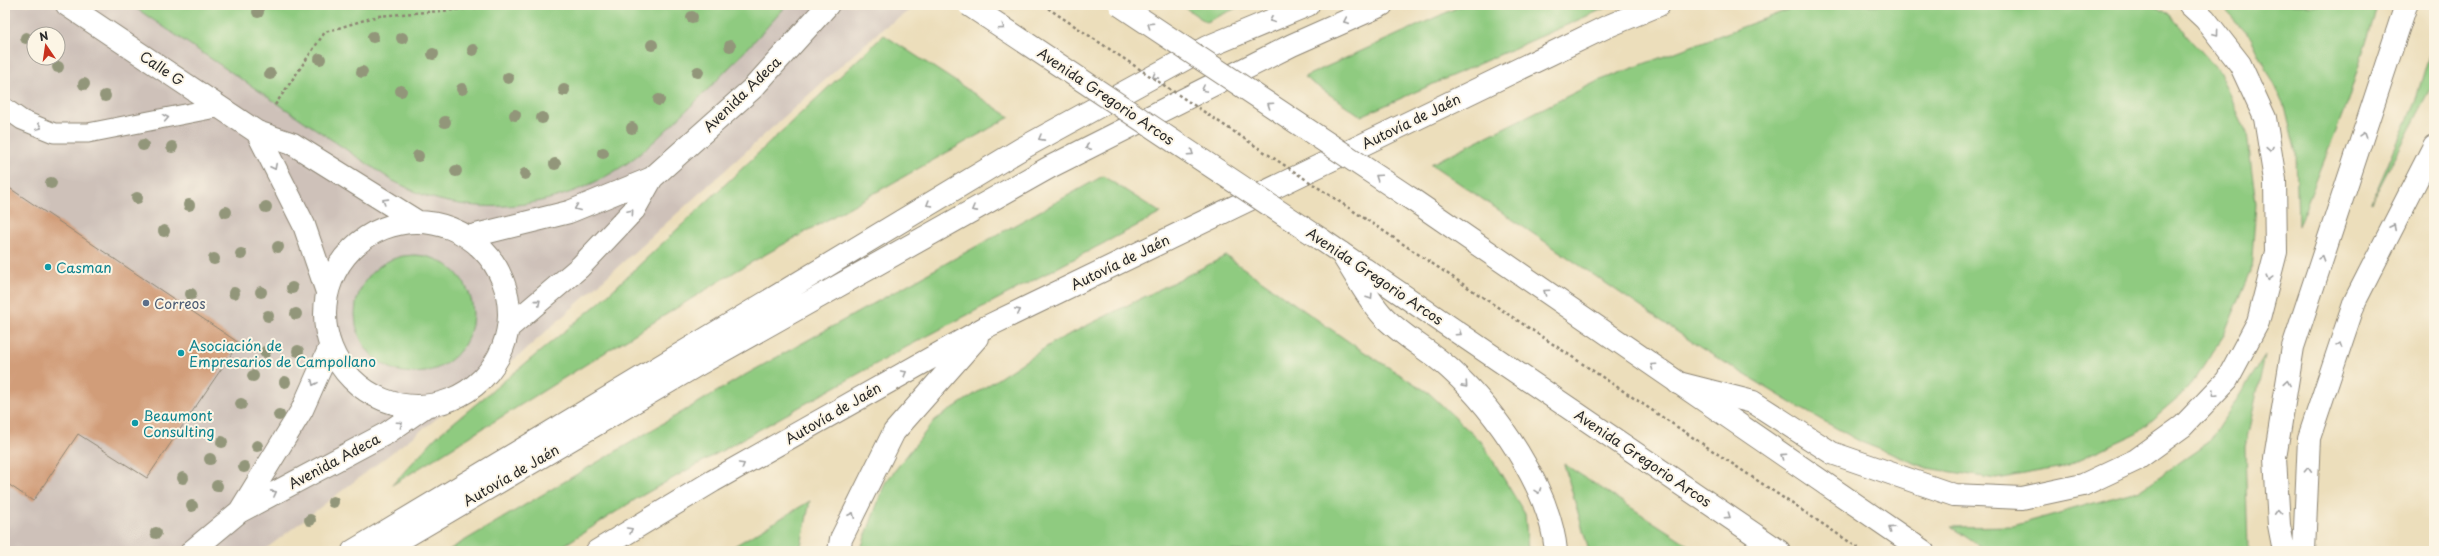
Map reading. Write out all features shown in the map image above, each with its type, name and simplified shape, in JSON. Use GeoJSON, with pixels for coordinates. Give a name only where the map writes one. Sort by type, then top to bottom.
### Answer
{"type":"FeatureCollection","features":[{"type":"Feature","properties":{"kind":"main road","name":"Calle G"},"geometry":{"type":"LineString","coordinates":[[68,5],[257,132],[293,144],[418,222]]}},
{"type":"Feature","properties":{"kind":"main road","name":"Avenida Adeca"},"geometry":{"type":"LineString","coordinates":[[508,328],[580,267],[628,216],[652,178],[753,88],[828,5]]}},
{"type":"Feature","properties":{"kind":"main road","name":"Avenida Gregorio Arcos"},"geometry":{"type":"LineString","coordinates":[[969,5],[1322,240],[1779,551]]}},
{"type":"Feature","properties":{"kind":"main road"},"geometry":{"type":"LineString","coordinates":[[1120,5],[1410,198],[1923,551]]}},
{"type":"Feature","properties":{"kind":"main road"},"geometry":{"type":"LineString","coordinates":[[353,551],[1021,149],[1207,47],[1308,5]]}},
{"type":"Feature","properties":{"kind":"main road","name":"Autovía de Jaén"},"geometry":{"type":"LineString","coordinates":[[381,551],[694,367],[1050,166],[1292,45],[1382,5]]}},
{"type":"Feature","properties":{"kind":"main road","name":"Autovía de Jaén"},"geometry":{"type":"LineString","coordinates":[[597,551],[720,477],[986,327],[1606,27],[1659,5]]}},
{"type":"Feature","properties":{"kind":"main road"},"geometry":{"type":"LineString","coordinates":[[1678,383],[1753,402],[1832,453],[1954,495],[2022,498],[2083,485],[2136,460],[2183,426],[2227,380],[2258,322],[2276,252],[2275,180],[2265,118],[2240,64],[2205,19],[2190,5]]}},
{"type":"Feature","properties":{"kind":"main road"},"geometry":{"type":"LineString","coordinates":[[2284,551],[2279,525],[2275,458],[2292,348],[2406,5]]}},
{"type":"Feature","properties":{"kind":"main road","name":"Calle G"},"geometry":{"type":"LineString","coordinates":[[257,132],[304,225],[327,292]]}},
{"type":"Feature","properties":{"kind":"main road"},"geometry":{"type":"LineString","coordinates":[[2304,551],[2309,438],[2355,301],[2434,146]]}},
{"type":"Feature","properties":{"kind":"main road","name":"Avenida Adeca"},"geometry":{"type":"LineString","coordinates":[[468,237],[569,212],[652,178]]}},
{"type":"Feature","properties":{"kind":"main road"},"geometry":{"type":"LineString","coordinates":[[418,222],[442,225],[468,237],[482,248],[494,263],[503,283],[509,309],[508,328],[497,360],[476,384],[458,397],[426,406],[394,403],[370,393],[347,375],[330,347],[324,323],[327,292],[334,272],[346,254],[371,234],[387,227],[418,222]]}},
{"type":"Feature","properties":{"kind":"main road"},"geometry":{"type":"LineString","coordinates":[[1341,253],[1383,316],[1450,369],[1492,415],[1533,477],[1554,535],[1556,551]]}},
{"type":"Feature","properties":{"kind":"main road"},"geometry":{"type":"LineString","coordinates":[[839,551],[841,539],[894,432],[986,327]]}},
{"type":"Feature","properties":{"kind":"main road","name":"Avenida Adeca"},"geometry":{"type":"LineString","coordinates":[[240,512],[302,410],[330,347]]}},
{"type":"Feature","properties":{"kind":"main road","name":"Avenida Adeca"},"geometry":{"type":"LineString","coordinates":[[190,550],[240,512],[387,433],[426,406]]}},
{"type":"Feature","properties":{"kind":"lane"},"geometry":{"type":"LineString","coordinates":[[5,108],[22,120],[54,133],[88,133],[221,107]]}},
{"type":"Feature","properties":{"kind":"path"},"geometry":{"type":"LineString","coordinates":[[486,5],[490,7]]}},
{"type":"Feature","properties":{"kind":"path"},"geometry":{"type":"LineString","coordinates":[[257,132],[325,32],[378,16],[536,5]]}},
{"type":"Feature","properties":{"kind":"path"},"geometry":{"type":"LineString","coordinates":[[1043,5],[1863,551]]}},
{"type":"Feature","properties":{"kind":"shaded area"},"geometry":{"type":"Polygon","coordinates":[[[5,5],[919,5],[883,28],[521,354],[263,551],[5,551],[5,5]]]}},
{"type":"Feature","properties":{"kind":"green space"},"geometry":{"type":"Polygon","coordinates":[[[131,5],[787,5],[702,96],[657,138],[623,166],[601,179],[577,190],[553,198],[528,204],[477,206],[451,203],[426,196],[393,181],[131,5]]]}},
{"type":"Feature","properties":{"kind":"green space"},"geometry":{"type":"Polygon","coordinates":[[[1181,5],[1243,5],[1206,22],[1181,5]]]}},
{"type":"Feature","properties":{"kind":"green space"},"geometry":{"type":"Polygon","coordinates":[[[1463,5],[1612,5],[1361,116],[1304,77],[1463,5]]]}},
{"type":"Feature","properties":{"kind":"green space"},"geometry":{"type":"Polygon","coordinates":[[[1801,5],[2153,5],[2169,15],[2218,70],[2247,133],[2256,204],[2251,271],[2224,335],[2189,388],[2135,434],[2063,467],[1997,479],[1927,468],[1861,442],[1795,405],[1701,348],[1431,164],[1598,81],[1801,5]]]}},
{"type":"Feature","properties":{"kind":"green space"},"geometry":{"type":"Polygon","coordinates":[[[2221,5],[2378,5],[2348,100],[2298,227],[2296,153],[2285,107],[2251,38],[2221,5]]]}},
{"type":"Feature","properties":{"kind":"green space"},"geometry":{"type":"Polygon","coordinates":[[[884,35],[1010,117],[736,271],[392,485],[436,437],[600,302],[884,35]]]}},
{"type":"Feature","properties":{"kind":"green space"},"geometry":{"type":"Polygon","coordinates":[[[2434,39],[2434,83],[2371,203],[2415,102],[2434,39]]]}},
{"type":"Feature","properties":{"kind":"green space"},"geometry":{"type":"Polygon","coordinates":[[[1103,176],[1161,213],[899,351],[636,499],[555,551],[447,551],[745,375],[1103,176]]]}},
{"type":"Feature","properties":{"kind":"green space"},"geometry":{"type":"Polygon","coordinates":[[[414,255],[437,259],[456,272],[469,291],[473,314],[469,337],[456,356],[437,369],[414,373],[391,369],[372,356],[359,337],[355,314],[359,291],[372,272],[391,259],[414,255]]]}},
{"type":"Feature","properties":{"kind":"green space"},"geometry":{"type":"Polygon","coordinates":[[[1226,256],[1355,346],[1429,393],[1483,444],[1525,514],[1528,551],[860,551],[885,483],[935,420],[1054,342],[1226,256]]]}},
{"type":"Feature","properties":{"kind":"green space"},"geometry":{"type":"Polygon","coordinates":[[[2265,356],[2245,447],[2248,551],[1987,551],[1951,527],[2013,526],[2140,490],[2209,442],[2265,356]]]}},
{"type":"Feature","properties":{"kind":"green space"},"geometry":{"type":"Polygon","coordinates":[[[1564,464],[1698,551],[1589,551],[1564,464]]]}},
{"type":"Feature","properties":{"kind":"green space"},"geometry":{"type":"Polygon","coordinates":[[[810,501],[800,551],[726,551],[810,501]]]}},
{"type":"Feature","properties":{"kind":"building"},"geometry":{"type":"Polygon","coordinates":[[[5,185],[239,343],[147,478],[78,434],[33,501],[5,482],[5,185]]]}},
{"type":"Feature","properties":{"kind":"place","name":"Casman"},"geometry":{"type":"Point","coordinates":[48,267]}},
{"type":"Feature","properties":{"kind":"place","name":"Correos"},"geometry":{"type":"Point","coordinates":[146,303]}},
{"type":"Feature","properties":{"kind":"place","name":"Asociación de Empresarios de Campollano"},"geometry":{"type":"Point","coordinates":[181,353]}},
{"type":"Feature","properties":{"kind":"place","name":"Beaumont Consulting"},"geometry":{"type":"Point","coordinates":[135,423]}}]}
